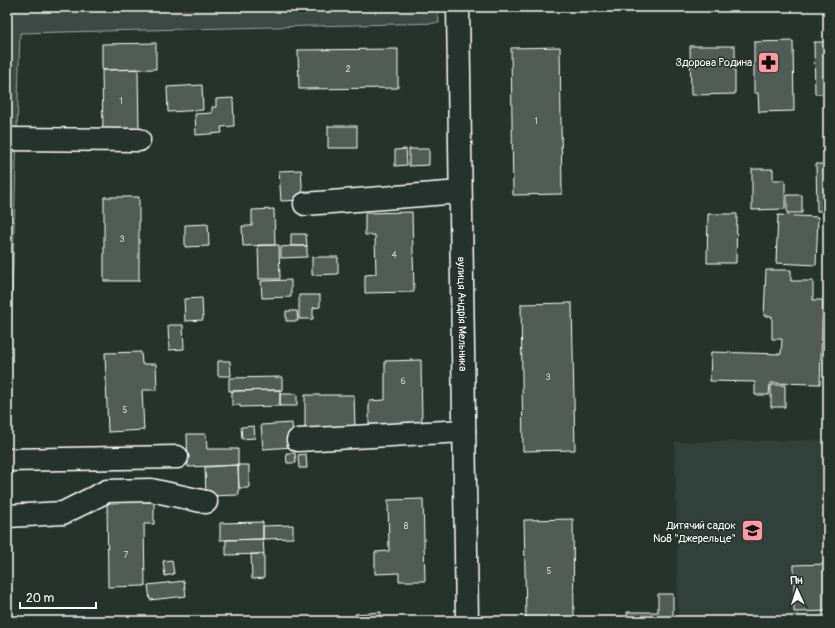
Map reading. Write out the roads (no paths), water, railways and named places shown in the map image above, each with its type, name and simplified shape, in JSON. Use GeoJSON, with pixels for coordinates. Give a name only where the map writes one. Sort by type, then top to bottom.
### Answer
{"type":"FeatureCollection","features":[{"type":"Feature","properties":{"kind":"street","name":"вулиця Андрія Мельника"},"geometry":{"type":"LineString","coordinates":[[458,7],[467,621]]}},
{"type":"Feature","properties":{"kind":"street"},"geometry":{"type":"LineString","coordinates":[[7,139],[139,140]]}},
{"type":"Feature","properties":{"kind":"street"},"geometry":{"type":"LineString","coordinates":[[305,204],[460,192]]}},
{"type":"Feature","properties":{"kind":"street"},"geometry":{"type":"LineString","coordinates":[[298,440],[464,431]]}},
{"type":"Feature","properties":{"kind":"street"},"geometry":{"type":"LineString","coordinates":[[7,460],[177,457]]}},
{"type":"Feature","properties":{"kind":"street"},"geometry":{"type":"LineString","coordinates":[[7,516],[63,513],[107,491],[150,490],[206,502]]}},
{"type":"Feature","properties":{"kind":"place","name":"Здорова Родина"},"geometry":{"type":"Point","coordinates":[768,62]}},
{"type":"Feature","properties":{"kind":"place","name":"Дитячий садок №8 \"Джерельце\""},"geometry":{"type":"Point","coordinates":[752,531]}}]}
